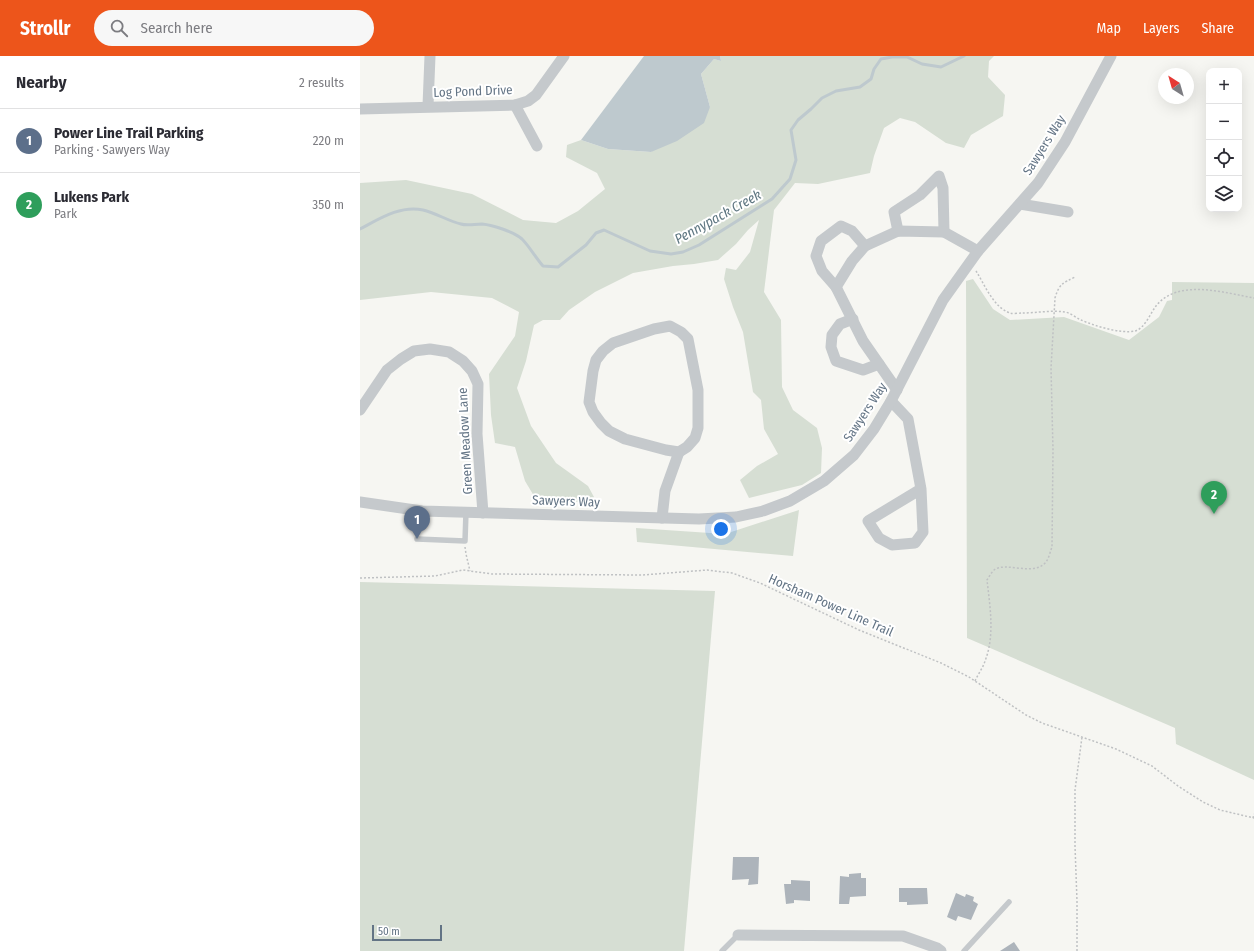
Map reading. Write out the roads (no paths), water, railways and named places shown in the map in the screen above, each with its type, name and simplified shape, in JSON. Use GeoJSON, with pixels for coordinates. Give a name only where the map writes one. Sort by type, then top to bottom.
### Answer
{"type":"FeatureCollection","features":[{"type":"Feature","properties":{"kind":"street"},"geometry":{"type":"LineString","coordinates":[[428,106],[430,56]]}},
{"type":"Feature","properties":{"kind":"street","name":"Log Pond Drive"},"geometry":{"type":"LineString","coordinates":[[360,109],[428,106],[515,105],[528,101],[536,95],[564,56]]}},
{"type":"Feature","properties":{"kind":"street","name":"Sawyers Way"},"geometry":{"type":"LineString","coordinates":[[360,502],[422,511],[699,519],[736,517],[763,511],[790,502],[824,481],[854,455],[874,429],[897,390],[943,300],[978,251],[1038,183],[1065,142],[1111,56]]}},
{"type":"Feature","properties":{"kind":"street"},"geometry":{"type":"LineString","coordinates":[[515,105],[537,146]]}},
{"type":"Feature","properties":{"kind":"street"},"geometry":{"type":"LineString","coordinates":[[898,231],[894,212],[920,195],[939,176],[943,188],[944,232]]}},
{"type":"Feature","properties":{"kind":"street"},"geometry":{"type":"LineString","coordinates":[[1020,204],[1068,212]]}},
{"type":"Feature","properties":{"kind":"street"},"geometry":{"type":"LineString","coordinates":[[865,246],[852,231],[841,226],[821,242],[816,256],[822,271],[836,287],[863,341],[897,390]]}},
{"type":"Feature","properties":{"kind":"street"},"geometry":{"type":"LineString","coordinates":[[836,287],[852,261],[865,246],[898,231],[944,232],[978,251]]}},
{"type":"Feature","properties":{"kind":"street"},"geometry":{"type":"LineString","coordinates":[[853,319],[840,324],[832,335],[831,346],[836,361],[863,370],[879,364]]}},
{"type":"Feature","properties":{"kind":"street"},"geometry":{"type":"LineString","coordinates":[[662,518],[665,491],[679,452],[687,447],[695,438],[698,428],[698,390],[688,339],[681,332],[670,326],[654,329],[613,343],[603,351],[596,360],[589,402],[593,412],[609,431],[625,439],[679,452]]}},
{"type":"Feature","properties":{"kind":"street","name":"Green Meadow Lane"},"geometry":{"type":"LineString","coordinates":[[360,410],[387,370],[414,351],[430,349],[449,352],[463,361],[472,371],[478,384],[477,434],[483,513]]}},
{"type":"Feature","properties":{"kind":"street"},"geometry":{"type":"LineString","coordinates":[[891,401],[908,419],[921,489],[923,532],[915,543],[892,545],[879,538],[868,521],[921,489]]}},
{"type":"Feature","properties":{"kind":"street"},"geometry":{"type":"LineString","coordinates":[[738,935],[903,936],[938,948],[941,951]]}},
{"type":"Feature","properties":{"kind":"lane"},"geometry":{"type":"LineString","coordinates":[[417,539],[465,541],[466,512]]}},
{"type":"Feature","properties":{"kind":"lane"},"geometry":{"type":"LineString","coordinates":[[964,951],[1009,902]]}},
{"type":"Feature","properties":{"kind":"lane"},"geometry":{"type":"LineString","coordinates":[[722,951],[738,935]]}},
{"type":"Feature","properties":{"kind":"waterway","name":"Pennypack Creek"},"geometry":{"type":"LineString","coordinates":[[360,229],[382,217],[398,211],[406,209],[423,210],[461,224],[482,224],[497,227],[514,234],[525,242],[543,266],[558,267],[586,245],[596,233],[604,230],[650,251],[671,254],[683,252],[699,245],[772,199],[790,179],[796,160],[791,130],[798,120],[822,98],[836,91],[860,87],[871,79],[874,69],[881,59],[907,57],[922,64],[941,67],[964,56]]}},
{"type":"Feature","properties":{"kind":"place","name":"Lukens Park"},"geometry":{"type":"Point","coordinates":[1214,514]}},
{"type":"Feature","properties":{"kind":"place","name":"Power Line Trail Parking"},"geometry":{"type":"Point","coordinates":[417,539]}}]}
